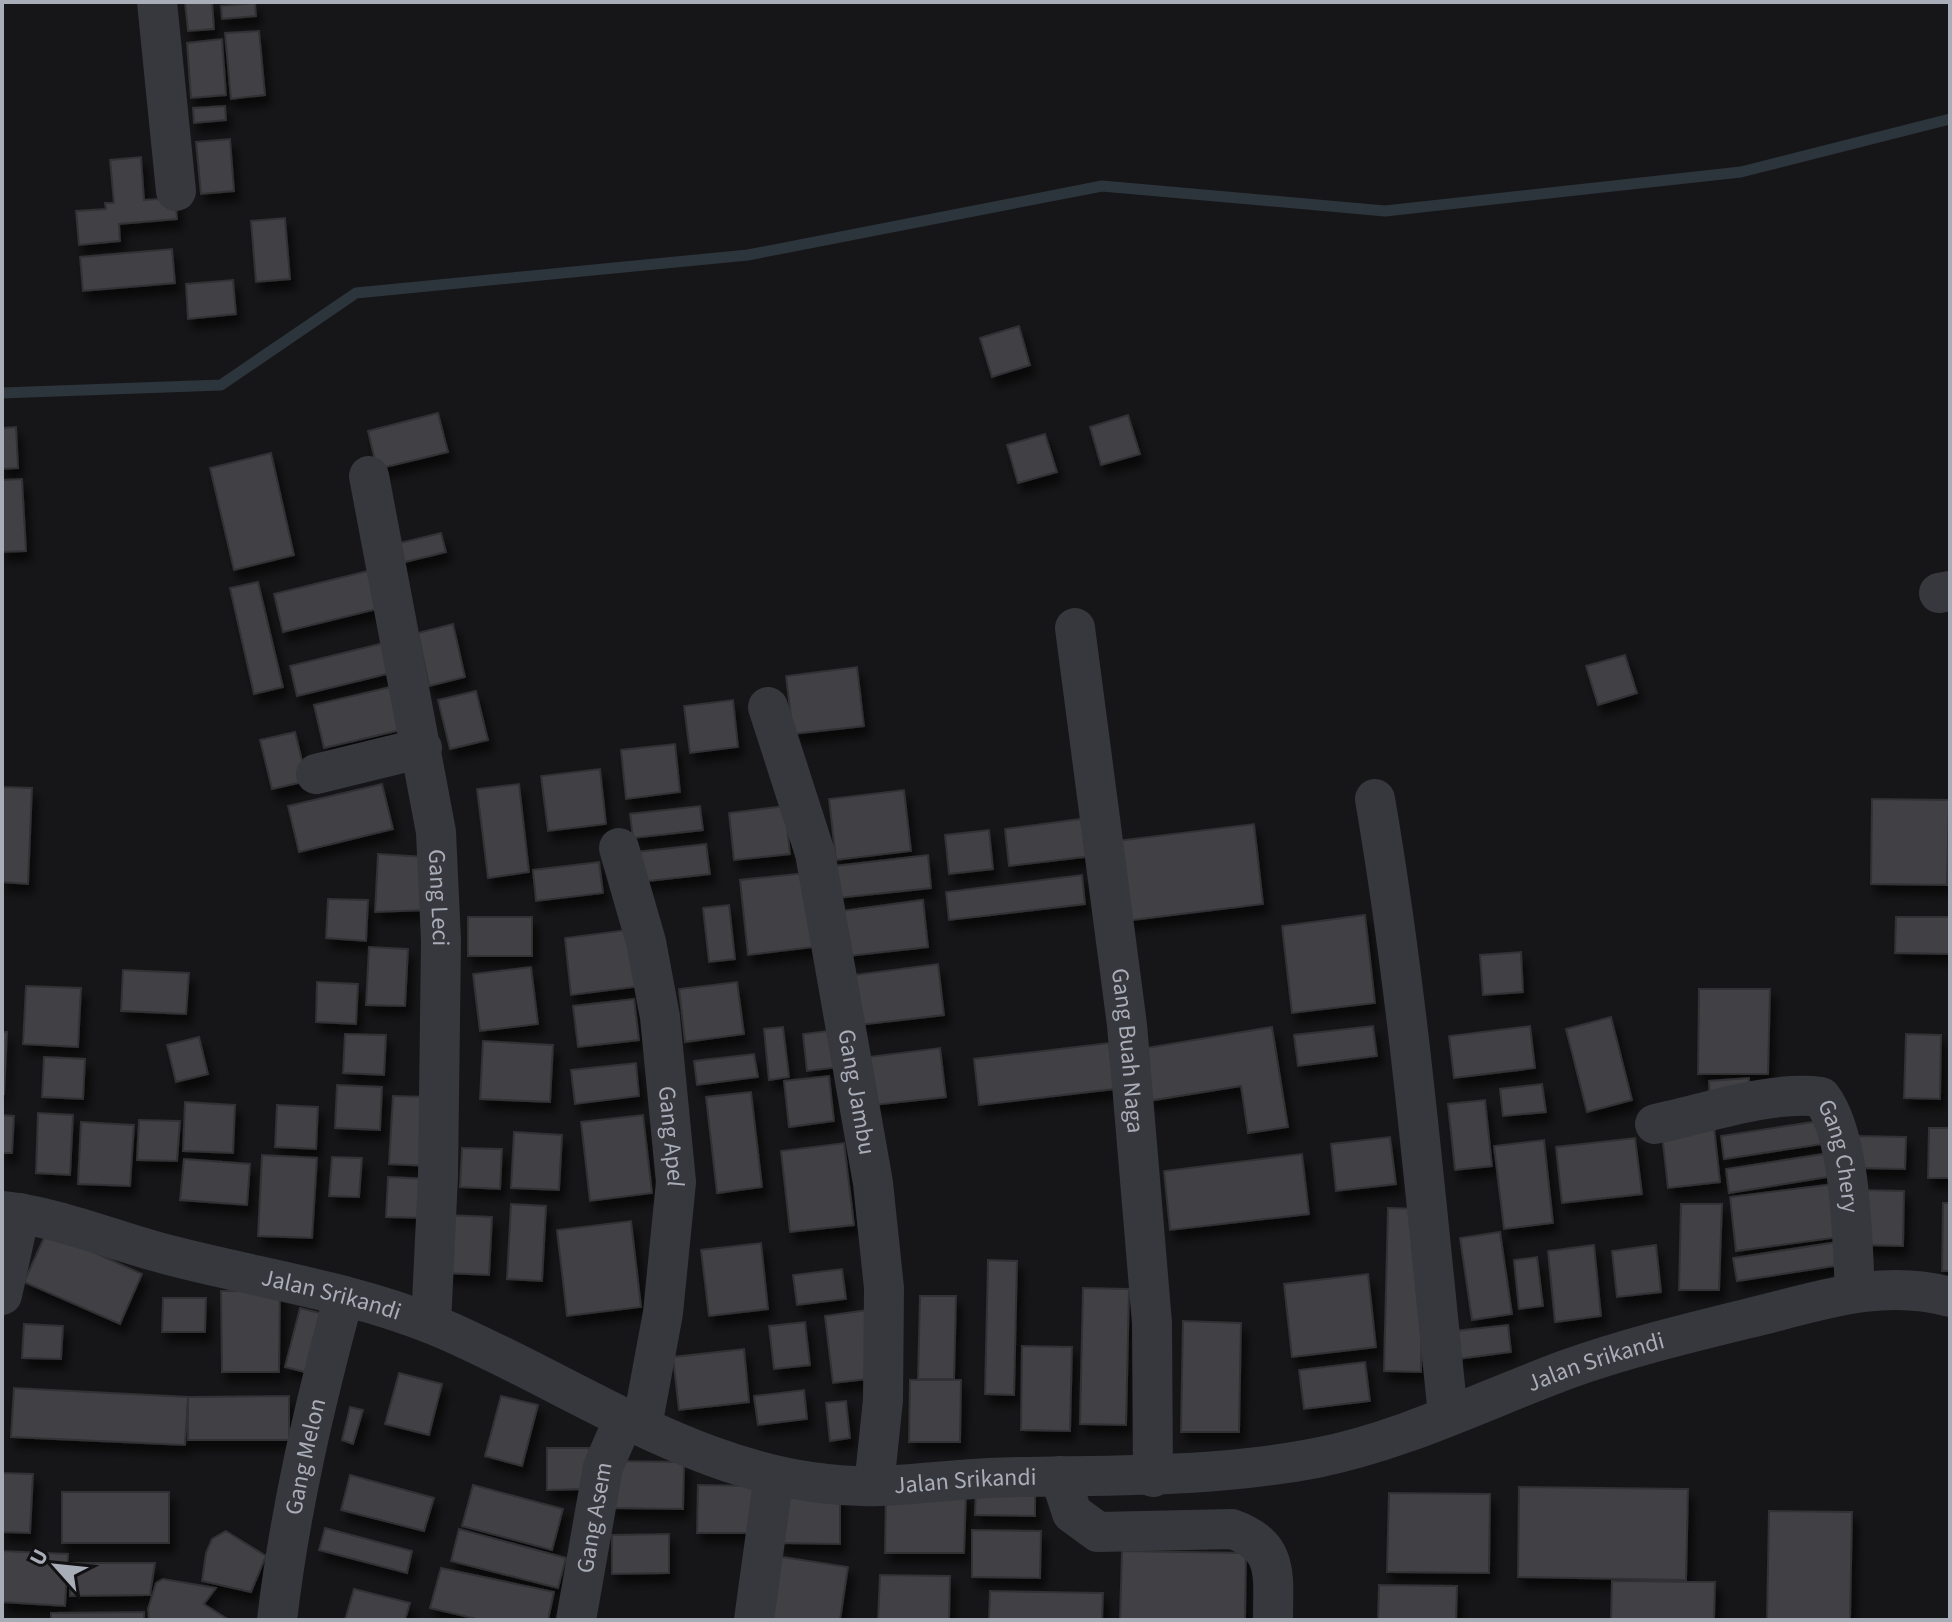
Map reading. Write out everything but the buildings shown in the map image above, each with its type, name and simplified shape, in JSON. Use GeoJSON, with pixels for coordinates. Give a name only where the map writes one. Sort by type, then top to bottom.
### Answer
{"type":"FeatureCollection","features":[{"type":"Feature","properties":{"kind":"street"},"geometry":{"type":"LineString","coordinates":[[157,2],[176,191]]}},
{"type":"Feature","properties":{"kind":"street","name":"Gang Leci"},"geometry":{"type":"LineString","coordinates":[[369,476],[435,823],[441,941],[438,1176],[431,1324]]}},
{"type":"Feature","properties":{"kind":"street","name":"Gang Buah Naga"},"geometry":{"type":"LineString","coordinates":[[1075,628],[1131,1069],[1152,1323],[1153,1477]]}},
{"type":"Feature","properties":{"kind":"street","name":"Gang Jambu"},"geometry":{"type":"LineString","coordinates":[[768,707],[815,853],[873,1183],[884,1288],[883,1400],[874,1486]]}},
{"type":"Feature","properties":{"kind":"street"},"geometry":{"type":"LineString","coordinates":[[316,774],[422,748]]}},
{"type":"Feature","properties":{"kind":"street"},"geometry":{"type":"LineString","coordinates":[[1375,799],[1411,1043],[1448,1414]]}},
{"type":"Feature","properties":{"kind":"street","name":"Gang Apel"},"geometry":{"type":"LineString","coordinates":[[619,848],[646,942],[660,1017],[676,1182],[663,1313],[633,1423]]}},
{"type":"Feature","properties":{"kind":"street","name":"Gang Chery"},"geometry":{"type":"LineString","coordinates":[[1655,1124],[1784,1098],[1821,1097],[1830,1109],[1838,1135],[1850,1205],[1855,1291]]}},
{"type":"Feature","properties":{"kind":"street"},"geometry":{"type":"LineString","coordinates":[[2,1295],[11,1212]]}},
{"type":"Feature","properties":{"kind":"street","name":"Jalan Srikandi"},"geometry":{"type":"LineString","coordinates":[[11,1212],[165,1254],[344,1296],[431,1324],[520,1364],[633,1423],[720,1460],[774,1475],[826,1484],[874,1486],[1060,1476],[1153,1477],[1242,1471],[1319,1458],[1381,1442],[1448,1414],[1634,1346],[1855,1291],[1901,1288],[1950,1297]]}},
{"type":"Feature","properties":{"kind":"street","name":"Gang Melon"},"geometry":{"type":"LineString","coordinates":[[277,1620],[285,1547],[301,1465],[344,1296]]}},
{"type":"Feature","properties":{"kind":"street","name":"Gang Asem"},"geometry":{"type":"LineString","coordinates":[[576,1620],[603,1467],[633,1423]]}},
{"type":"Feature","properties":{"kind":"street"},"geometry":{"type":"LineString","coordinates":[[754,1620],[774,1475]]}},
{"type":"Feature","properties":{"kind":"street"},"geometry":{"type":"LineString","coordinates":[[1060,1476],[1072,1513],[1098,1532],[1232,1529],[1250,1535],[1265,1548],[1272,1568],[1273,1620]]}},
{"type":"Feature","properties":{"kind":"waterway"},"geometry":{"type":"LineString","coordinates":[[2,393],[221,385],[356,293],[748,255],[1102,186],[1385,211],[1741,172],[1950,119]]}}]}
